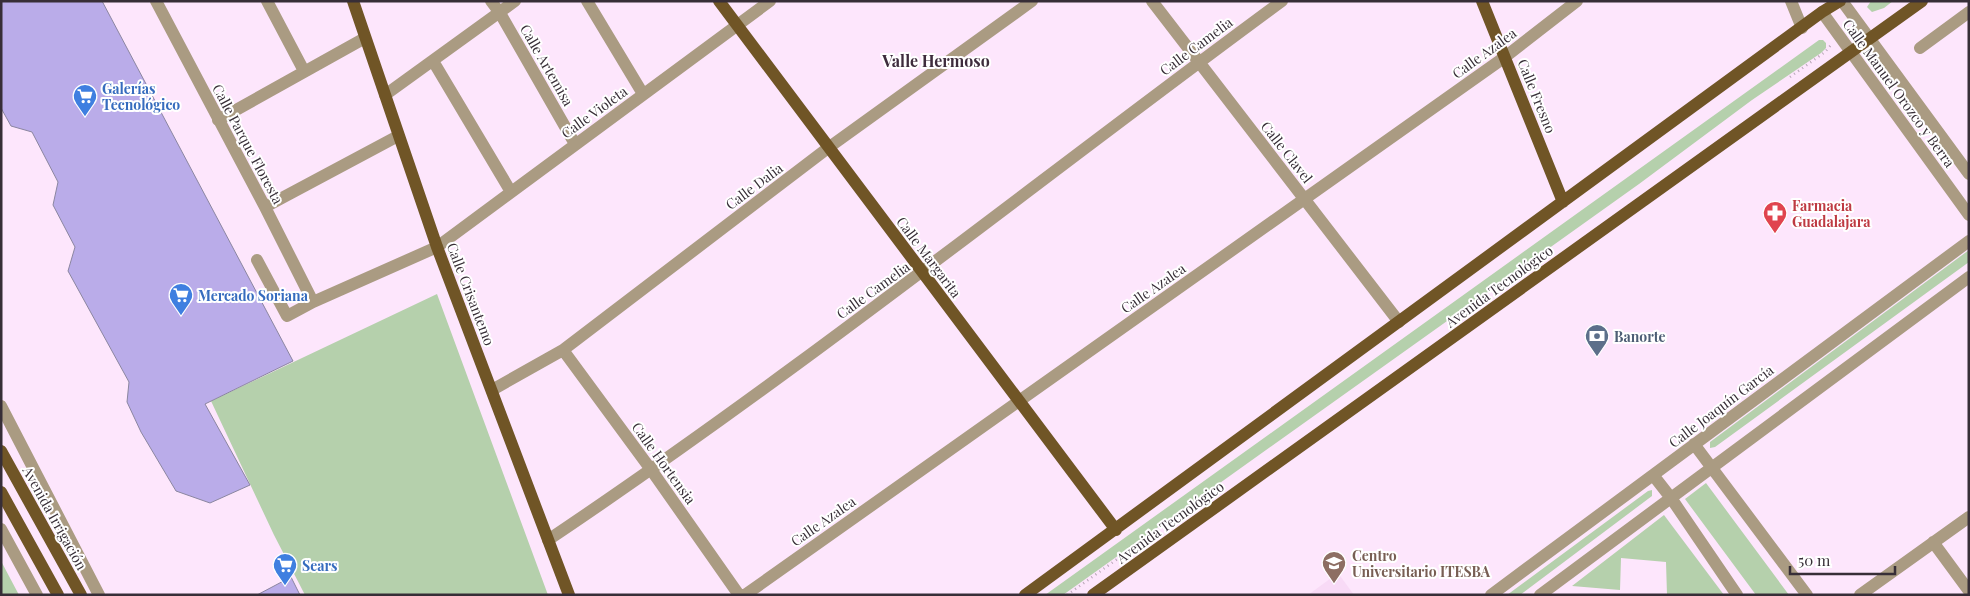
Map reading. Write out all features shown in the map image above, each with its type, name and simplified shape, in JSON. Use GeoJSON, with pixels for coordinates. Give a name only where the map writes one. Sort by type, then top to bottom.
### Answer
{"type":"FeatureCollection","features":[{"type":"Feature","properties":{"kind":"main road","name":"Calle Crisantemo"},"geometry":{"type":"LineString","coordinates":[[353,1],[437,247],[569,595]]}},
{"type":"Feature","properties":{"kind":"main road","name":"Calle Margarita"},"geometry":{"type":"LineString","coordinates":[[719,1],[921,273],[1116,530]]}},
{"type":"Feature","properties":{"kind":"main road","name":"Calle Fresno"},"geometry":{"type":"LineString","coordinates":[[1482,1],[1563,202]]}},
{"type":"Feature","properties":{"kind":"main road","name":"Avenida Tecnológico"},"geometry":{"type":"LineString","coordinates":[[1025,595],[1822,12],[1841,1]]}},
{"type":"Feature","properties":{"kind":"main road","name":"Avenida Tecnológico"},"geometry":{"type":"LineString","coordinates":[[1093,595],[1922,1]]}},
{"type":"Feature","properties":{"kind":"main road","name":"Avenida Irrigación"},"geometry":{"type":"LineString","coordinates":[[2,454],[81,595]]}},
{"type":"Feature","properties":{"kind":"main road"},"geometry":{"type":"LineString","coordinates":[[1,492],[58,595]]}},
{"type":"Feature","properties":{"kind":"street","name":"Calle Parque Floresta"},"geometry":{"type":"LineString","coordinates":[[156,1],[313,302]]}},
{"type":"Feature","properties":{"kind":"street"},"geometry":{"type":"LineString","coordinates":[[267,1],[304,71]]}},
{"type":"Feature","properties":{"kind":"street","name":"Calle Artemisa"},"geometry":{"type":"LineString","coordinates":[[491,1],[500,13],[575,144]]}},
{"type":"Feature","properties":{"kind":"street"},"geometry":{"type":"LineString","coordinates":[[385,95],[515,1]]}},
{"type":"Feature","properties":{"kind":"street"},"geometry":{"type":"LineString","coordinates":[[587,1],[643,94]]}},
{"type":"Feature","properties":{"kind":"street","name":"Calle Violeta"},"geometry":{"type":"LineString","coordinates":[[257,260],[286,316],[313,302],[437,247],[770,1]]}},
{"type":"Feature","properties":{"kind":"street","name":"Calle Dalia"},"geometry":{"type":"LineString","coordinates":[[492,390],[563,350],[828,148],[1032,1]]}},
{"type":"Feature","properties":{"kind":"street","name":"Calle Clavel"},"geometry":{"type":"LineString","coordinates":[[1152,1],[1399,322]]}},
{"type":"Feature","properties":{"kind":"street","name":"Calle Camelia"},"geometry":{"type":"LineString","coordinates":[[548,540],[652,471],[921,273],[1198,62],[1282,1]]}},
{"type":"Feature","properties":{"kind":"street","name":"Calle Azalea"},"geometry":{"type":"LineString","coordinates":[[745,595],[1505,57],[1577,1]]}},
{"type":"Feature","properties":{"kind":"street"},"geometry":{"type":"LineString","coordinates":[[1791,1],[1802,28]]}},
{"type":"Feature","properties":{"kind":"street","name":"Calle Manuel Orozco y Berra"},"geometry":{"type":"LineString","coordinates":[[1841,1],[1969,174]]}},
{"type":"Feature","properties":{"kind":"street","name":"Calle Manuel Orozco y Berra"},"geometry":{"type":"LineString","coordinates":[[1822,12],[1969,215]]}},
{"type":"Feature","properties":{"kind":"street"},"geometry":{"type":"LineString","coordinates":[[1920,48],[1967,16]]}},
{"type":"Feature","properties":{"kind":"street"},"geometry":{"type":"LineString","coordinates":[[218,120],[365,38]]}},
{"type":"Feature","properties":{"kind":"street"},"geometry":{"type":"LineString","coordinates":[[433,61],[511,192]]}},
{"type":"Feature","properties":{"kind":"street"},"geometry":{"type":"LineString","coordinates":[[265,208],[398,136]]}},
{"type":"Feature","properties":{"kind":"street","name":"Calle Joaquín García"},"geometry":{"type":"LineString","coordinates":[[1491,595],[1969,241]]}},
{"type":"Feature","properties":{"kind":"street"},"geometry":{"type":"LineString","coordinates":[[1540,595],[1969,277]]}},
{"type":"Feature","properties":{"kind":"street","name":"Calle Hortensia"},"geometry":{"type":"LineString","coordinates":[[563,350],[652,471],[739,595]]}},
{"type":"Feature","properties":{"kind":"street"},"geometry":{"type":"LineString","coordinates":[[1,406],[99,595]]}},
{"type":"Feature","properties":{"kind":"street"},"geometry":{"type":"LineString","coordinates":[[1694,444],[1807,595]]}},
{"type":"Feature","properties":{"kind":"street"},"geometry":{"type":"LineString","coordinates":[[1653,475],[1671,498],[1737,595]]}},
{"type":"Feature","properties":{"kind":"street"},"geometry":{"type":"LineString","coordinates":[[1860,595],[1969,517]]}},
{"type":"Feature","properties":{"kind":"street"},"geometry":{"type":"LineString","coordinates":[[1,529],[38,595]]}},
{"type":"Feature","properties":{"kind":"street"},"geometry":{"type":"LineString","coordinates":[[1933,542],[1969,591]]}},
{"type":"Feature","properties":{"kind":"shaded area","name":"Centro Universitario ITESBA"},"geometry":{"type":"Polygon","coordinates":[[[1338,573],[1354,595],[1308,595],[1338,573]]]}},
{"type":"Feature","properties":{"kind":"green space"},"geometry":{"type":"Polygon","coordinates":[[[1871,1],[1893,1],[1884,8],[1872,12],[1867,7],[1871,1]]]}},
{"type":"Feature","properties":{"kind":"green space"},"geometry":{"type":"Polygon","coordinates":[[[1819,40],[1823,40],[1826,43],[1826,48],[1821,53],[1752,100],[1639,184],[1063,595],[1045,595],[1819,40]]]}},
{"type":"Feature","properties":{"kind":"green space"},"geometry":{"type":"Polygon","coordinates":[[[1969,250],[1969,262],[1715,447],[1710,448],[1710,442],[1969,250]]]}},
{"type":"Feature","properties":{"kind":"green space"},"geometry":{"type":"Polygon","coordinates":[[[437,294],[548,595],[305,595],[274,535],[211,401],[437,294]]]}},
{"type":"Feature","properties":{"kind":"green space"},"geometry":{"type":"Polygon","coordinates":[[[1706,483],[1789,595],[1756,595],[1685,499],[1706,483]]]}},
{"type":"Feature","properties":{"kind":"green space"},"geometry":{"type":"Polygon","coordinates":[[[1652,490],[1652,496],[1520,595],[1507,595],[1648,491],[1652,490]]]}},
{"type":"Feature","properties":{"kind":"green space"},"geometry":{"type":"Polygon","coordinates":[[[1664,515],[1724,595],[1667,595],[1666,562],[1621,558],[1620,590],[1572,586],[1664,515]]]}},
{"type":"Feature","properties":{"kind":"green space"},"geometry":{"type":"Polygon","coordinates":[[[1,561],[19,595],[1,595],[1,561]]]}},
{"type":"Feature","properties":{"kind":"building"},"geometry":{"type":"Polygon","coordinates":[[[1,1],[102,1],[293,361],[205,404],[250,485],[210,503],[176,491],[141,432],[127,402],[129,382],[68,271],[75,247],[53,205],[58,182],[32,132],[11,126],[1,108],[1,1]]]}},
{"type":"Feature","properties":{"kind":"building","name":"Sears"},"geometry":{"type":"Polygon","coordinates":[[[291,577],[300,595],[257,595],[291,577]]]}},
{"type":"Feature","properties":{"kind":"place","name":"Galerías Tecnológico"},"geometry":{"type":"Point","coordinates":[85,117]}},
{"type":"Feature","properties":{"kind":"place","name":"Farmacia Guadalajara"},"geometry":{"type":"Point","coordinates":[1775,234]}},
{"type":"Feature","properties":{"kind":"place","name":"Mercado Soriana"},"geometry":{"type":"Point","coordinates":[181,316]}},
{"type":"Feature","properties":{"kind":"place","name":"Banorte"},"geometry":{"type":"Point","coordinates":[1597,357]}},
{"type":"Feature","properties":{"kind":"place","name":"Centro Universitario ITESBA"},"geometry":{"type":"Point","coordinates":[1334,584]}},
{"type":"Feature","properties":{"kind":"place","name":"Sears"},"geometry":{"type":"Point","coordinates":[285,586]}},
{"type":"Feature","properties":{"kind":"district","name":"Valle Hermoso"},"geometry":{"type":"Point","coordinates":[936,60]}}]}
